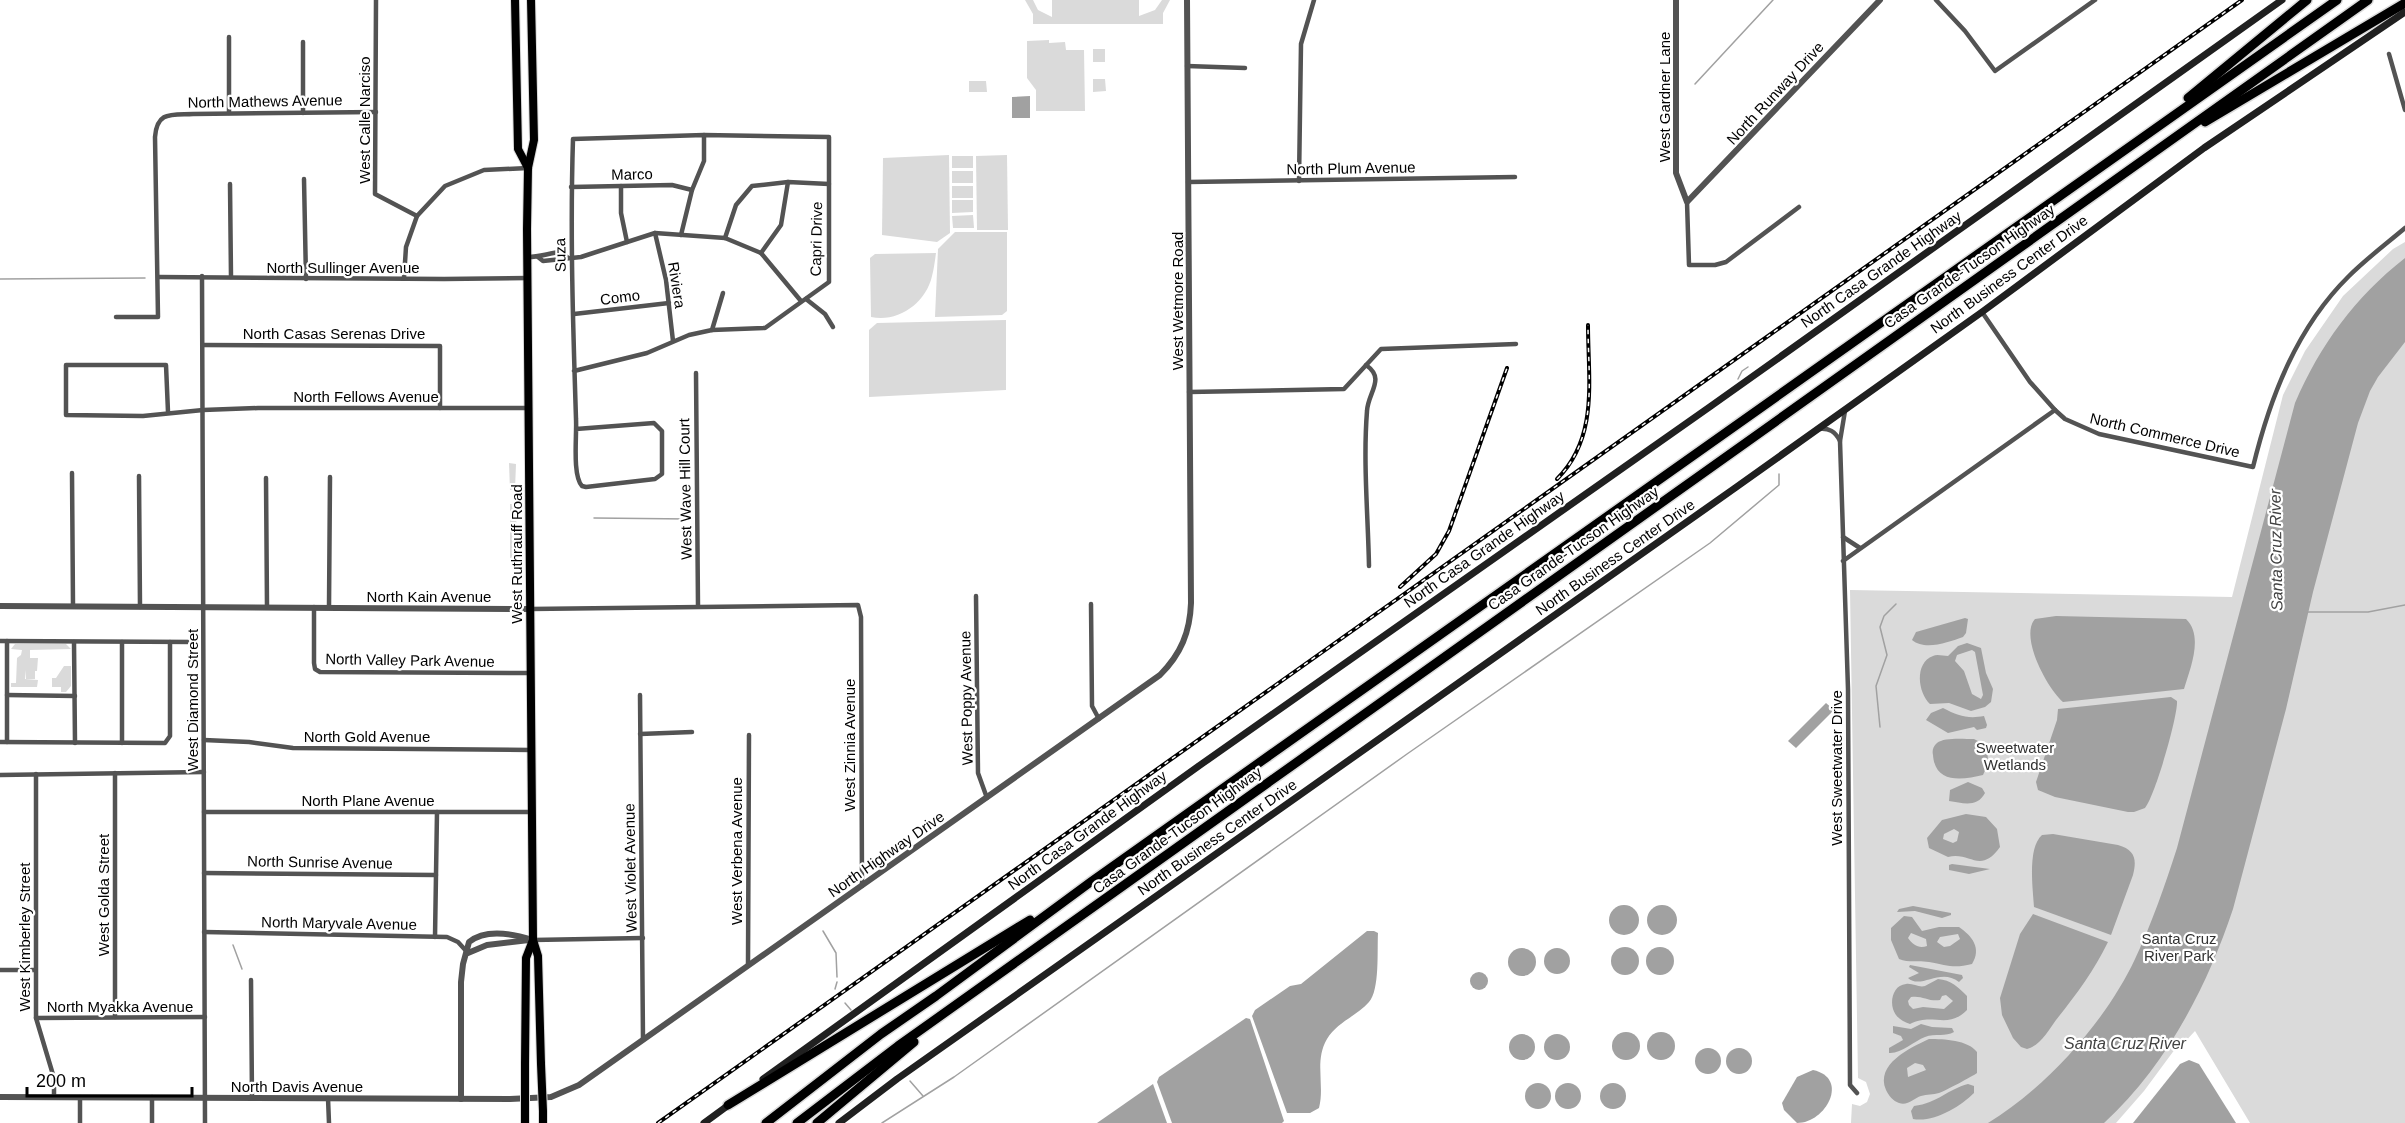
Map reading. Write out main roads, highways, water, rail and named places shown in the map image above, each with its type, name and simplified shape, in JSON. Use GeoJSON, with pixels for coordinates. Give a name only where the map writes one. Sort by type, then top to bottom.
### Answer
{"type":"FeatureCollection","features":[{"type":"Feature","properties":{"kind":"highway"},"geometry":{"type":"LineString","coordinates":[[2140,138],[2307,0]]}},
{"type":"Feature","properties":{"kind":"highway","name":"Casa Grande-Tucson Highway"},"geometry":{"type":"LineString","coordinates":[[766,1123],[881,1034],[1076,893],[2337,0]]}},
{"type":"Feature","properties":{"kind":"highway","name":"Casa Grande-Tucson Highway"},"geometry":{"type":"LineString","coordinates":[[797,1123],[880,1059],[2368,0]]}},
{"type":"Feature","properties":{"kind":"highway"},"geometry":{"type":"LineString","coordinates":[[2157,151],[2405,3]]}},
{"type":"Feature","properties":{"kind":"highway"},"geometry":{"type":"LineString","coordinates":[[728,1105],[1076,893]]}},
{"type":"Feature","properties":{"kind":"highway"},"geometry":{"type":"LineString","coordinates":[[817,1123],[966,998]]}},
{"type":"Feature","properties":{"kind":"main road","name":"West Ruthrauff Road"},"geometry":{"type":"LineString","coordinates":[[515,0],[518,150],[528,168]]}},
{"type":"Feature","properties":{"kind":"main road","name":"West Ruthrauff Road"},"geometry":{"type":"LineString","coordinates":[[531,0],[534,140],[528,168],[528,278],[533,939],[538,956],[543,1123]]}},
{"type":"Feature","properties":{"kind":"main road","name":"North Casa Grande Highway"},"geometry":{"type":"LineString","coordinates":[[704,1123],[1203,763],[1711,406],[2282,0]]}},
{"type":"Feature","properties":{"kind":"main road","name":"North Business Center Drive"},"geometry":{"type":"LineString","coordinates":[[839,1123],[897,1078],[1735,489],[1847,406],[1982,312],[2204,148],[2405,12]]}},
{"type":"Feature","properties":{"kind":"main road","name":"West Ruthrauff Road"},"geometry":{"type":"LineString","coordinates":[[525,1123],[526,958],[533,939]]}},
{"type":"Feature","properties":{"kind":"water"},"geometry":{"type":"Polygon","coordinates":[[[1030,96],[1030,118],[1012,118],[1012,97],[1030,96]]]}},
{"type":"Feature","properties":{"kind":"water","name":"Santa Cruz River"},"geometry":{"type":"Polygon","coordinates":[[[2405,258],[2405,342],[2378,377],[2358,423],[2233,909],[2211,967],[2182,1024],[2165,1051],[2126,1101],[2104,1123],[1988,1123],[2032,1091],[2073,1051],[2108,1006],[2135,959],[2158,904],[2177,848],[2295,403],[2316,361],[2341,323],[2370,289],[2405,258]]]}},
{"type":"Feature","properties":{"kind":"water"},"geometry":{"type":"Polygon","coordinates":[[[2056,616],[2186,619],[2194,634],[2195,643],[2184,689],[2063,702],[2043,675],[2031,638],[2031,627],[2035,619],[2056,616]]]}},
{"type":"Feature","properties":{"kind":"water"},"geometry":{"type":"Polygon","coordinates":[[[1968,619],[1966,633],[1963,637],[1930,645],[1923,645],[1912,640],[1916,632],[1968,619]]]}},
{"type":"Feature","properties":{"kind":"water"},"geometry":{"type":"Polygon","coordinates":[[[1967,643],[1981,648],[1986,673],[1993,689],[1991,702],[1985,707],[1971,711],[1949,703],[1930,704],[1923,693],[1920,678],[1923,665],[1935,655],[1948,656],[1958,646],[1967,643]],[[1972,650],[1957,655],[1955,661],[1964,671],[1972,694],[1981,699],[1983,695],[1975,652],[1972,650]]]}},
{"type":"Feature","properties":{"kind":"water"},"geometry":{"type":"Polygon","coordinates":[[[2171,697],[2177,701],[2174,722],[2160,773],[2145,808],[2128,812],[2055,797],[2038,790],[2036,782],[2057,720],[2058,709],[2171,697]]]}},
{"type":"Feature","properties":{"kind":"water"},"geometry":{"type":"Polygon","coordinates":[[[1826,703],[1834,710],[1796,748],[1788,741],[1826,703]]]}},
{"type":"Feature","properties":{"kind":"water"},"geometry":{"type":"Polygon","coordinates":[[[1943,708],[1963,716],[1984,716],[1986,728],[1977,730],[1974,727],[1948,733],[1926,720],[1931,713],[1943,708]]]}},
{"type":"Feature","properties":{"kind":"water"},"geometry":{"type":"Polygon","coordinates":[[[1949,739],[1974,739],[1984,745],[1988,754],[1983,775],[1958,779],[1939,771],[1933,753],[1936,744],[1949,739]]]}},
{"type":"Feature","properties":{"kind":"water"},"geometry":{"type":"Polygon","coordinates":[[[1968,782],[1982,788],[1985,793],[1982,798],[1974,803],[1949,801],[1950,790],[1968,782]]]}},
{"type":"Feature","properties":{"kind":"water"},"geometry":{"type":"Polygon","coordinates":[[[1966,814],[1986,817],[1997,829],[2000,847],[1987,860],[1948,857],[1929,848],[1927,838],[1942,820],[1966,814]],[[1954,829],[1944,834],[1943,839],[1953,843],[1957,841],[1959,832],[1954,829]]]}},
{"type":"Feature","properties":{"kind":"water"},"geometry":{"type":"Polygon","coordinates":[[[2053,834],[2118,845],[2131,852],[2135,864],[2133,875],[2111,935],[2034,907],[2032,870],[2034,849],[2042,835],[2053,834]]]}},
{"type":"Feature","properties":{"kind":"water"},"geometry":{"type":"Polygon","coordinates":[[[1949,865],[1990,869],[1969,874],[1949,870],[1949,865]]]}},
{"type":"Feature","properties":{"kind":"water"},"geometry":{"type":"Polygon","coordinates":[[[1624,905],[1635,909],[1639,920],[1635,931],[1624,935],[1613,931],[1609,920],[1613,909],[1624,905]]]}},
{"type":"Feature","properties":{"kind":"water"},"geometry":{"type":"Polygon","coordinates":[[[1662,905],[1673,909],[1677,920],[1673,931],[1662,935],[1651,931],[1647,920],[1651,909],[1662,905]]]}},
{"type":"Feature","properties":{"kind":"water"},"geometry":{"type":"Polygon","coordinates":[[[1913,906],[1951,913],[1951,915],[1942,918],[1915,911],[1897,912],[1899,909],[1913,906]]]}},
{"type":"Feature","properties":{"kind":"water"},"geometry":{"type":"Polygon","coordinates":[[[2033,914],[2108,942],[2097,963],[2047,1033],[2040,1041],[2027,1049],[2021,1047],[2013,1038],[2002,1015],[2000,998],[2020,934],[2033,914]]]}},
{"type":"Feature","properties":{"kind":"water"},"geometry":{"type":"Polygon","coordinates":[[[1904,916],[1912,917],[1922,931],[1939,927],[1959,927],[1974,943],[1975,958],[1972,964],[1955,966],[1899,959],[1891,940],[1891,928],[1904,916]],[[1911,933],[1908,938],[1914,944],[1919,947],[1927,946],[1926,939],[1911,933]],[[1958,934],[1940,937],[1937,942],[1944,947],[1950,946],[1960,939],[1958,934]]]}},
{"type":"Feature","properties":{"kind":"water"},"geometry":{"type":"Polygon","coordinates":[[[1367,931],[1378,933],[1378,959],[1373,996],[1364,1007],[1331,1033],[1323,1047],[1320,1064],[1319,1108],[1310,1113],[1287,1113],[1252,1016],[1255,1010],[1290,986],[1301,984],[1367,931]]]}},
{"type":"Feature","properties":{"kind":"water"},"geometry":{"type":"Polygon","coordinates":[[[1625,947],[1635,951],[1639,961],[1635,971],[1625,975],[1615,971],[1611,961],[1615,951],[1625,947]]]}},
{"type":"Feature","properties":{"kind":"water"},"geometry":{"type":"Polygon","coordinates":[[[1660,947],[1670,951],[1674,961],[1670,971],[1660,975],[1650,971],[1646,961],[1650,951],[1660,947]]]}},
{"type":"Feature","properties":{"kind":"water"},"geometry":{"type":"Polygon","coordinates":[[[1522,948],[1532,952],[1536,962],[1532,972],[1522,976],[1512,972],[1508,962],[1512,952],[1522,948]]]}},
{"type":"Feature","properties":{"kind":"water"},"geometry":{"type":"Polygon","coordinates":[[[1557,948],[1566,952],[1570,961],[1566,970],[1557,974],[1548,970],[1544,961],[1548,952],[1557,948]]]}},
{"type":"Feature","properties":{"kind":"water"},"geometry":{"type":"Polygon","coordinates":[[[1910,965],[1962,975],[1963,978],[1959,982],[1945,977],[1913,981],[1908,978],[1919,973],[1909,967],[1910,965]]]}},
{"type":"Feature","properties":{"kind":"water"},"geometry":{"type":"Polygon","coordinates":[[[1479,972],[1485,975],[1488,981],[1485,987],[1479,990],[1473,987],[1470,981],[1473,975],[1479,972]]]}},
{"type":"Feature","properties":{"kind":"water"},"geometry":{"type":"Polygon","coordinates":[[[1938,979],[1951,982],[1967,996],[1967,1010],[1953,1019],[1926,1020],[1910,1024],[1898,1017],[1894,1012],[1892,1001],[1898,987],[1909,984],[1925,986],[1938,979]],[[1946,995],[1940,1000],[1911,997],[1908,1001],[1913,1009],[1923,1007],[1944,1009],[1953,1001],[1946,995]]]}},
{"type":"Feature","properties":{"kind":"water"},"geometry":{"type":"Polygon","coordinates":[[[1246,1018],[1250,1019],[1284,1121],[1282,1123],[1172,1123],[1157,1082],[1159,1077],[1246,1018]]]}},
{"type":"Feature","properties":{"kind":"water"},"geometry":{"type":"Polygon","coordinates":[[[1921,1024],[1952,1028],[1954,1032],[1925,1037],[1894,1053],[1889,1053],[1889,1048],[1903,1040],[1901,1036],[1893,1033],[1893,1026],[1911,1029],[1921,1024]]]}},
{"type":"Feature","properties":{"kind":"water"},"geometry":{"type":"Polygon","coordinates":[[[1626,1032],[1636,1036],[1640,1046],[1636,1056],[1626,1060],[1616,1056],[1612,1046],[1616,1036],[1626,1032]]]}},
{"type":"Feature","properties":{"kind":"water"},"geometry":{"type":"Polygon","coordinates":[[[1661,1032],[1671,1036],[1675,1046],[1671,1056],[1661,1060],[1651,1056],[1647,1046],[1651,1036],[1661,1032]]]}},
{"type":"Feature","properties":{"kind":"water"},"geometry":{"type":"Polygon","coordinates":[[[1522,1034],[1531,1038],[1535,1047],[1531,1056],[1522,1060],[1513,1056],[1509,1047],[1513,1038],[1522,1034]]]}},
{"type":"Feature","properties":{"kind":"water"},"geometry":{"type":"Polygon","coordinates":[[[1557,1034],[1566,1038],[1570,1047],[1566,1056],[1557,1060],[1548,1056],[1544,1047],[1548,1038],[1557,1034]]]}},
{"type":"Feature","properties":{"kind":"water"},"geometry":{"type":"Polygon","coordinates":[[[1929,1039],[1955,1041],[1973,1048],[1977,1052],[1977,1073],[1939,1093],[1921,1096],[1905,1103],[1895,1101],[1886,1090],[1885,1072],[1904,1052],[1929,1039]],[[1915,1063],[1907,1068],[1908,1077],[1926,1070],[1923,1065],[1915,1063]]]}},
{"type":"Feature","properties":{"kind":"water"},"geometry":{"type":"Polygon","coordinates":[[[1708,1048],[1717,1052],[1721,1061],[1717,1070],[1708,1074],[1699,1070],[1695,1061],[1699,1052],[1708,1048]]]}},
{"type":"Feature","properties":{"kind":"water"},"geometry":{"type":"Polygon","coordinates":[[[1739,1048],[1748,1052],[1752,1061],[1748,1070],[1739,1074],[1730,1070],[1726,1061],[1730,1052],[1739,1048]]]}},
{"type":"Feature","properties":{"kind":"water"},"geometry":{"type":"Polygon","coordinates":[[[2189,1060],[2199,1064],[2236,1123],[2133,1123],[2180,1064],[2189,1060]]]}},
{"type":"Feature","properties":{"kind":"water"},"geometry":{"type":"Polygon","coordinates":[[[1813,1070],[1824,1075],[1830,1082],[1832,1090],[1830,1100],[1817,1116],[1797,1123],[1784,1110],[1782,1103],[1797,1077],[1813,1070]]]}},
{"type":"Feature","properties":{"kind":"water"},"geometry":{"type":"Polygon","coordinates":[[[1538,1083],[1547,1087],[1551,1096],[1547,1105],[1538,1109],[1529,1105],[1525,1096],[1529,1087],[1538,1083]]]}},
{"type":"Feature","properties":{"kind":"water"},"geometry":{"type":"Polygon","coordinates":[[[1568,1083],[1577,1087],[1581,1096],[1577,1105],[1568,1109],[1559,1105],[1555,1096],[1559,1087],[1568,1083]]]}},
{"type":"Feature","properties":{"kind":"water"},"geometry":{"type":"Polygon","coordinates":[[[1613,1083],[1622,1087],[1626,1096],[1622,1105],[1613,1109],[1604,1105],[1600,1096],[1604,1087],[1613,1083]]]}},
{"type":"Feature","properties":{"kind":"water"},"geometry":{"type":"Polygon","coordinates":[[[1153,1084],[1167,1123],[1097,1123],[1153,1084]]]}},
{"type":"Feature","properties":{"kind":"water"},"geometry":{"type":"Polygon","coordinates":[[[1968,1084],[1974,1086],[1974,1093],[1961,1104],[1929,1119],[1913,1119],[1911,1111],[1914,1106],[1930,1102],[1968,1084]]]}},
{"type":"Feature","properties":{"kind":"waterway"},"geometry":{"type":"LineString","coordinates":[[1695,84],[1773,0]]}},
{"type":"Feature","properties":{"kind":"waterway"},"geometry":{"type":"LineString","coordinates":[[0,279],[145,278]]}},
{"type":"Feature","properties":{"kind":"waterway"},"geometry":{"type":"LineString","coordinates":[[1738,379],[1742,371],[1748,367]]}},
{"type":"Feature","properties":{"kind":"waterway"},"geometry":{"type":"LineString","coordinates":[[882,1123],[954,1077],[1407,754],[1710,543],[1779,485],[1779,474]]}},
{"type":"Feature","properties":{"kind":"waterway"},"geometry":{"type":"LineString","coordinates":[[594,518],[689,519]]}},
{"type":"Feature","properties":{"kind":"waterway"},"geometry":{"type":"LineString","coordinates":[[1880,727],[1876,686],[1887,655],[1880,627],[1884,616],[1896,604]]}},
{"type":"Feature","properties":{"kind":"waterway"},"geometry":{"type":"LineString","coordinates":[[2308,612],[2368,612],[2405,605]]}},
{"type":"Feature","properties":{"kind":"waterway"},"geometry":{"type":"LineString","coordinates":[[823,931],[836,953],[837,977]]}},
{"type":"Feature","properties":{"kind":"waterway"},"geometry":{"type":"LineString","coordinates":[[233,945],[242,969]]}},
{"type":"Feature","properties":{"kind":"waterway"},"geometry":{"type":"LineString","coordinates":[[835,989],[837,982]]}},
{"type":"Feature","properties":{"kind":"waterway"},"geometry":{"type":"LineString","coordinates":[[845,1003],[851,1010]]}},
{"type":"Feature","properties":{"kind":"waterway"},"geometry":{"type":"LineString","coordinates":[[910,1081],[923,1096]]}},
{"type":"Feature","properties":{"kind":"railway"},"geometry":{"type":"LineString","coordinates":[[658,1123],[2242,0]]}},
{"type":"Feature","properties":{"kind":"railway"},"geometry":{"type":"LineString","coordinates":[[1557,479],[1570,463],[1580,445],[1585,426],[1589,387],[1588,325]]}},
{"type":"Feature","properties":{"kind":"railway"},"geometry":{"type":"LineString","coordinates":[[1400,587],[1436,554],[1449,531],[1507,368]]}},
{"type":"Feature","properties":{"kind":"park label","name":"Sweetwater Wetlands"},"geometry":{"type":"Point","coordinates":[2015,756]}},
{"type":"Feature","properties":{"kind":"park label","name":"Santa Cruz River Park"},"geometry":{"type":"Point","coordinates":[2179,946]}}]}
